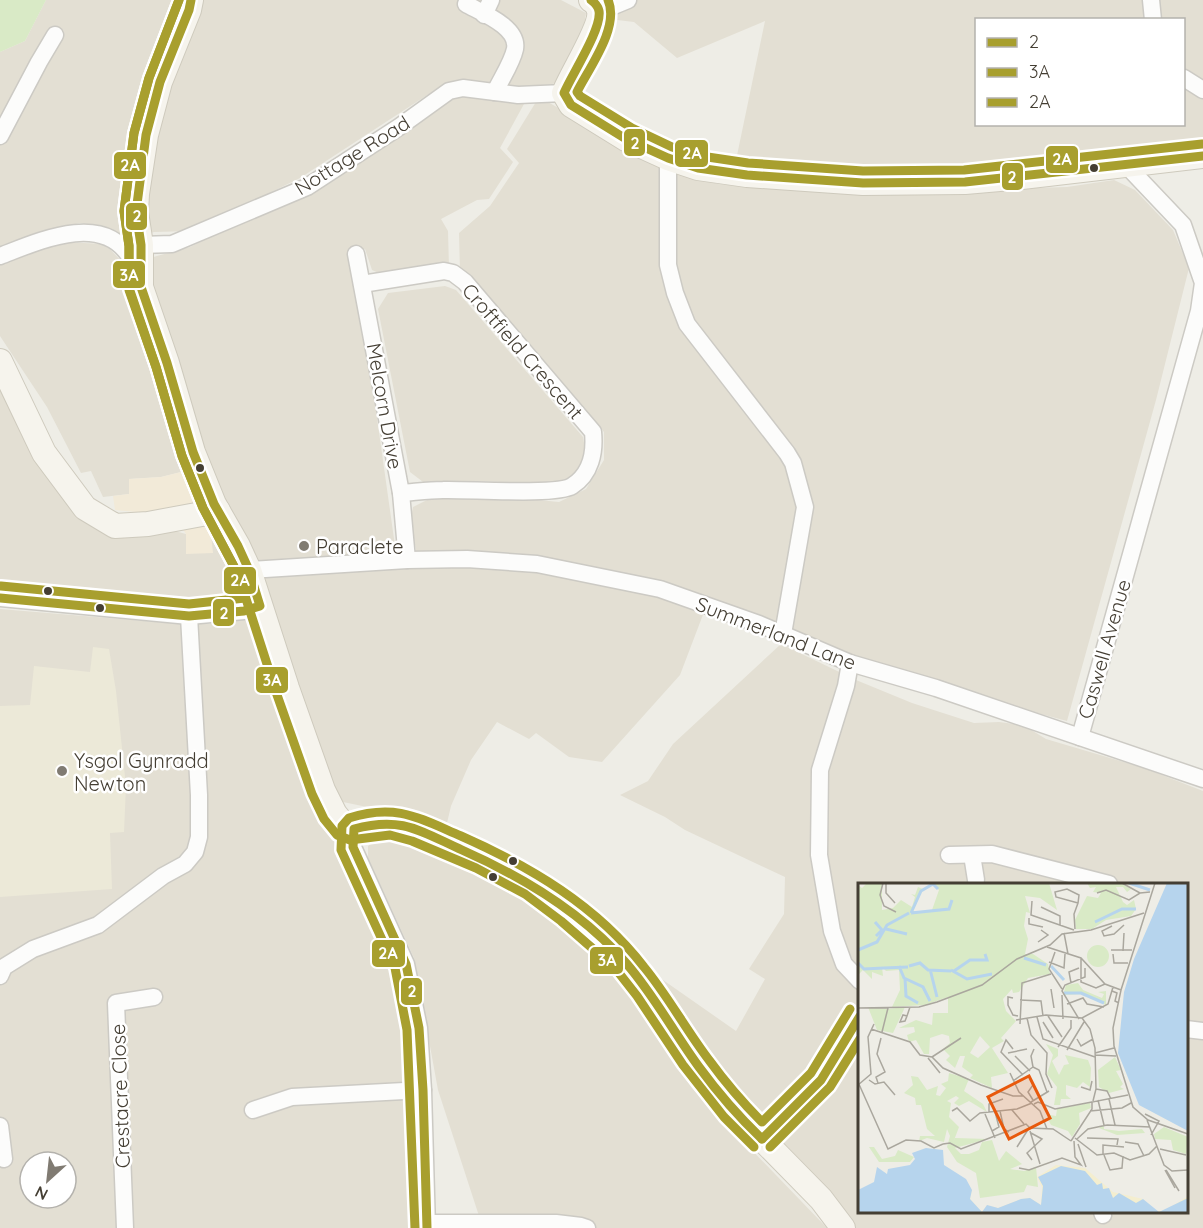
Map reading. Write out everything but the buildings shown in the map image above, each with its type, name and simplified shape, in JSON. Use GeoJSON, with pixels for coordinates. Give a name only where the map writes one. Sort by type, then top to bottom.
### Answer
{"type":"FeatureCollection","features":[{"type":"Feature","properties":{"kind":"street"},"geometry":{"type":"LineString","coordinates":[[141,287],[141,246],[136,212],[146,135],[160,82],[191,0]]}},
{"type":"Feature","properties":{"kind":"street"},"geometry":{"type":"LineString","coordinates":[[628,0],[595,4],[595,30],[564,93],[571,105],[626,139],[668,158],[698,168],[747,175],[863,183],[965,182],[1203,156]]}},
{"type":"Feature","properties":{"kind":"street"},"geometry":{"type":"LineString","coordinates":[[1151,0],[1153,18]]}},
{"type":"Feature","properties":{"kind":"street"},"geometry":{"type":"LineString","coordinates":[[466,4],[488,7],[515,37],[515,50],[495,92]]}},
{"type":"Feature","properties":{"kind":"street"},"geometry":{"type":"LineString","coordinates":[[0,136],[55,35]]}},
{"type":"Feature","properties":{"kind":"street"},"geometry":{"type":"LineString","coordinates":[[1185,79],[1203,90]]}},
{"type":"Feature","properties":{"kind":"street","name":"Nottage Road"},"geometry":{"type":"LineString","coordinates":[[141,246],[172,244],[307,187],[399,128],[449,91],[463,88],[518,95],[564,93]]}},
{"type":"Feature","properties":{"kind":"street"},"geometry":{"type":"LineString","coordinates":[[668,158],[668,265],[675,294],[687,324],[787,453],[793,463],[805,507],[783,634]]}},
{"type":"Feature","properties":{"kind":"street","name":"Caswell Avenue"},"geometry":{"type":"LineString","coordinates":[[1080,737],[1199,311],[1203,283],[1183,225],[1126,165]]}},
{"type":"Feature","properties":{"kind":"street"},"geometry":{"type":"LineString","coordinates":[[0,256],[71,232],[94,233],[119,245],[130,257],[167,363],[204,483],[249,570],[323,790],[334,814],[345,826],[354,829],[392,823],[416,830],[531,884],[569,912],[624,960],[647,988],[692,1058],[732,1110],[821,1199],[843,1228]]}},
{"type":"Feature","properties":{"kind":"street","name":"Melcorn Drive"},"geometry":{"type":"LineString","coordinates":[[356,254],[401,493],[407,560]]}},
{"type":"Feature","properties":{"kind":"street","name":"Croftfield Crescent"},"geometry":{"type":"LineString","coordinates":[[362,284],[444,271],[453,273],[465,282],[594,432],[595,447],[591,463],[583,476],[571,487],[551,490],[442,490],[401,493]]}},
{"type":"Feature","properties":{"kind":"street"},"geometry":{"type":"LineString","coordinates":[[0,361],[44,453],[85,508],[116,526],[148,524],[218,511]]}},
{"type":"Feature","properties":{"kind":"street","name":"Summerland Lane"},"geometry":{"type":"LineString","coordinates":[[249,570],[407,560],[467,559],[537,564],[660,589],[783,634],[850,663],[936,688],[1203,779]]}},
{"type":"Feature","properties":{"kind":"street"},"geometry":{"type":"LineString","coordinates":[[0,598],[189,616],[244,611],[260,606]]}},
{"type":"Feature","properties":{"kind":"street"},"geometry":{"type":"LineString","coordinates":[[0,976],[4,967],[33,949],[98,925],[163,876],[185,864],[195,852],[199,837],[199,795],[189,616]]}},
{"type":"Feature","properties":{"kind":"street"},"geometry":{"type":"LineString","coordinates":[[850,663],[846,686],[820,770],[819,855],[832,931],[844,964],[858,979]]}},
{"type":"Feature","properties":{"kind":"street"},"geometry":{"type":"LineString","coordinates":[[354,829],[353,847],[406,964],[418,1028],[423,1090],[427,1226],[556,1223],[587,1228]]}},
{"type":"Feature","properties":{"kind":"street"},"geometry":{"type":"LineString","coordinates":[[950,855],[992,854],[1101,883]]}},
{"type":"Feature","properties":{"kind":"street"},"geometry":{"type":"LineString","coordinates":[[972,855],[976,880]]}},
{"type":"Feature","properties":{"kind":"street","name":"Crestacre Close"},"geometry":{"type":"LineString","coordinates":[[125,1228],[116,1003],[153,997]]}},
{"type":"Feature","properties":{"kind":"street"},"geometry":{"type":"LineString","coordinates":[[762,1139],[821,1080],[858,1018]]}},
{"type":"Feature","properties":{"kind":"street"},"geometry":{"type":"LineString","coordinates":[[1188,1029],[1203,1031]]}},
{"type":"Feature","properties":{"kind":"street"},"geometry":{"type":"LineString","coordinates":[[253,1110],[292,1097],[423,1090]]}},
{"type":"Feature","properties":{"kind":"street"},"geometry":{"type":"LineString","coordinates":[[0,1126],[4,1159]]}},
{"type":"Feature","properties":{"kind":"shaded area"},"geometry":{"type":"Polygon","coordinates":[[[46,0],[561,0],[586,13],[583,34],[555,83],[542,88],[520,89],[467,82],[438,88],[300,178],[192,231],[154,232],[130,240],[105,229],[80,223],[25,237],[0,250],[0,52],[25,41],[46,0]]]}},
{"type":"Feature","properties":{"kind":"shaded area"},"geometry":{"type":"Polygon","coordinates":[[[613,0],[1203,0],[1203,155],[985,173],[857,176],[735,165],[765,21],[677,58],[634,22],[609,19],[613,0]]]}},
{"type":"Feature","properties":{"kind":"shaded area"},"geometry":{"type":"Polygon","coordinates":[[[457,96],[492,97],[524,104],[500,148],[513,162],[489,199],[477,200],[441,219],[448,231],[449,268],[385,276],[372,270],[365,249],[348,254],[368,354],[396,553],[256,568],[222,503],[149,286],[146,259],[190,247],[320,184],[457,96]]]}},
{"type":"Feature","properties":{"kind":"shaded area"},"geometry":{"type":"Polygon","coordinates":[[[539,97],[647,158],[718,184],[852,193],[1067,187],[1114,180],[1135,190],[1173,230],[1189,268],[1156,400],[1067,721],[963,693],[842,653],[657,586],[417,554],[410,522],[413,507],[429,499],[508,497],[559,502],[586,489],[604,460],[604,432],[531,345],[460,271],[459,233],[490,206],[519,163],[507,149],[539,97]]]}},
{"type":"Feature","properties":{"kind":"shaded area"},"geometry":{"type":"Polygon","coordinates":[[[62,242],[105,244],[124,264],[193,469],[161,477],[129,479],[129,494],[103,497],[91,471],[81,473],[47,407],[0,336],[0,265],[62,242]]]}},
{"type":"Feature","properties":{"kind":"shaded area"},"geometry":{"type":"Polygon","coordinates":[[[445,286],[456,290],[583,437],[586,453],[581,465],[568,481],[559,484],[471,481],[427,485],[410,472],[378,309],[388,293],[445,286]]]}},
{"type":"Feature","properties":{"kind":"shaded area"},"geometry":{"type":"Polygon","coordinates":[[[0,383],[69,503],[186,534],[187,554],[212,534],[210,525],[215,524],[224,528],[250,602],[185,610],[0,586],[0,383]]]}},
{"type":"Feature","properties":{"kind":"shaded area"},"geometry":{"type":"Polygon","coordinates":[[[193,469],[210,525],[213,553],[186,554],[186,534],[169,508],[146,513],[115,510],[113,496],[129,494],[129,479],[161,477],[193,469]]]}},
{"type":"Feature","properties":{"kind":"shaded area"},"geometry":{"type":"Polygon","coordinates":[[[486,564],[564,574],[658,597],[704,612],[680,675],[602,762],[569,757],[536,733],[529,739],[497,722],[471,760],[451,806],[447,823],[454,832],[415,817],[343,802],[331,786],[256,572],[486,564]]]}},
{"type":"Feature","properties":{"kind":"shaded area"},"geometry":{"type":"Polygon","coordinates":[[[0,609],[168,623],[209,624],[257,620],[324,816],[362,892],[370,897],[398,959],[416,1101],[419,1228],[0,1228],[0,609]]]}},
{"type":"Feature","properties":{"kind":"shaded area"},"geometry":{"type":"Polygon","coordinates":[[[781,644],[856,680],[912,703],[974,723],[999,722],[1023,725],[1046,739],[1144,768],[1203,791],[1203,1228],[855,1228],[719,1078],[653,973],[736,1031],[765,979],[749,969],[784,914],[785,877],[685,830],[665,817],[620,795],[648,781],[673,744],[781,644]]]}},
{"type":"Feature","properties":{"kind":"shaded area","name":"Ysgol Gynradd Newton"},"geometry":{"type":"Polygon","coordinates":[[[93,647],[109,649],[126,786],[124,832],[110,833],[112,889],[0,897],[0,706],[30,705],[34,666],[90,672],[93,647]]]}},
{"type":"Feature","properties":{"kind":"shaded area"},"geometry":{"type":"Polygon","coordinates":[[[392,836],[421,845],[549,913],[625,981],[692,1088],[827,1228],[480,1228],[479,1216],[438,1090],[414,958],[368,858],[368,846],[378,839],[392,836]]]}},
{"type":"Feature","properties":{"kind":"green space"},"geometry":{"type":"Polygon","coordinates":[[[0,0],[46,0],[25,41],[0,52],[0,0]]]}},
{"type":"Feature","properties":{"kind":"transit line","name":"3A"},"geometry":{"type":"LineString","coordinates":[[179,0],[149,78],[134,133],[124,211],[129,246],[129,290],[156,367],[182,456],[203,508],[238,574],[276,692],[312,794],[324,819],[337,835],[350,840],[390,835],[412,841],[476,868],[525,894],[561,921],[615,968],[637,996],[683,1065],[724,1117],[754,1147]]}},
{"type":"Feature","properties":{"kind":"transit line","name":"2A"},"geometry":{"type":"LineString","coordinates":[[1,586],[189,604],[245,598],[238,574],[203,508],[182,456],[156,367],[129,288],[129,246],[124,211],[134,133],[149,78],[179,0]]}},
{"type":"Feature","properties":{"kind":"transit line","name":"2"},"geometry":{"type":"LineString","coordinates":[[0,598],[189,616],[244,611],[260,606],[249,570],[214,504],[193,452],[167,363],[141,287],[141,245],[136,212],[146,135],[160,82],[191,0]]}},
{"type":"Feature","properties":{"kind":"transit line","name":"2"},"geometry":{"type":"LineString","coordinates":[[591,0],[598,8],[599,19],[564,93],[571,105],[626,139],[668,158],[698,168],[747,175],[863,183],[965,182],[1203,156]]}},
{"type":"Feature","properties":{"kind":"transit line","name":"2A"},"geometry":{"type":"LineString","coordinates":[[608,0],[611,11],[607,35],[577,92],[632,128],[672,147],[701,156],[748,163],[863,171],[964,170],[1202,144]]}},
{"type":"Feature","properties":{"kind":"transit line","name":"2A"},"geometry":{"type":"LineString","coordinates":[[415,1228],[407,1030],[395,968],[341,850],[342,826],[349,818],[380,812],[394,812],[419,818],[513,861],[561,890],[584,907],[626,945],[661,990],[715,1068],[762,1122],[811,1073],[850,1009]]}},
{"type":"Feature","properties":{"kind":"transit line","name":"2"},"geometry":{"type":"LineString","coordinates":[[427,1228],[419,1028],[406,964],[353,847],[354,829],[385,824],[422,832],[507,872],[571,912],[626,963],[646,988],[706,1077],[762,1139]]}},
{"type":"Feature","properties":{"kind":"transit line","name":"2"},"geometry":{"type":"LineString","coordinates":[[762,1139],[821,1080],[858,1019]]}},
{"type":"Feature","properties":{"kind":"transit line","name":"3A"},"geometry":{"type":"LineString","coordinates":[[770,1147],[830,1087],[858,1042]]}},
{"type":"Feature","properties":{"kind":"place","name":"Paraclete"},"geometry":{"type":"Point","coordinates":[304,546]}},
{"type":"Feature","properties":{"kind":"place","name":"Ysgol Gynradd Newton"},"geometry":{"type":"Point","coordinates":[62,771]}}]}
